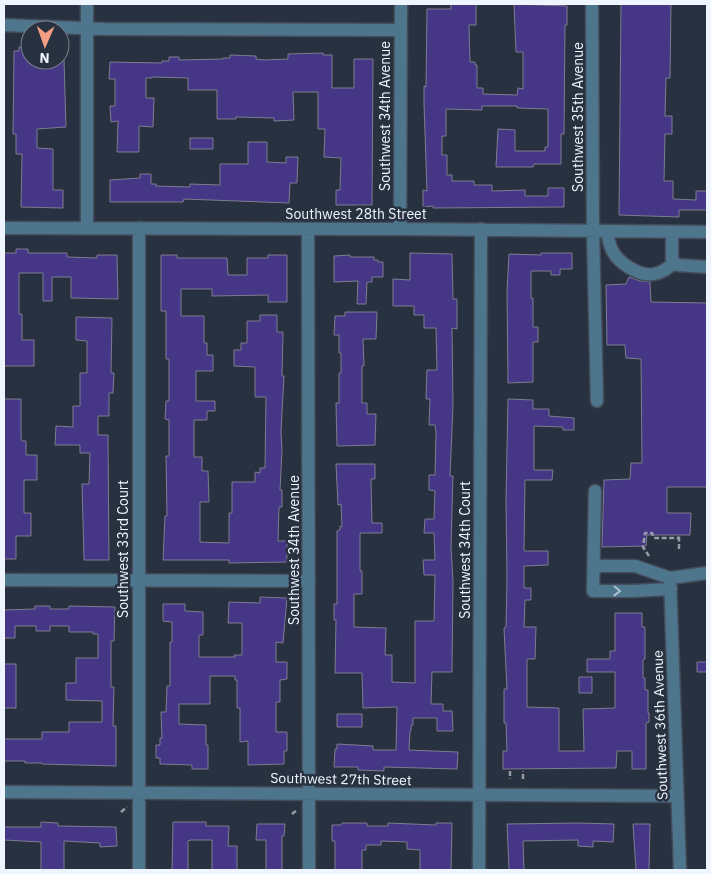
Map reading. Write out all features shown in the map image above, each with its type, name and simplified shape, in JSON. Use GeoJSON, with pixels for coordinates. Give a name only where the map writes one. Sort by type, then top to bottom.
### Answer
{"type":"FeatureCollection","features":[{"type":"Feature","properties":{"kind":"street"},"geometry":{"type":"LineString","coordinates":[[87,4],[87,228]]}},
{"type":"Feature","properties":{"kind":"street","name":"Southwest 34th Avenue"},"geometry":{"type":"LineString","coordinates":[[400,229],[401,4]]}},
{"type":"Feature","properties":{"kind":"street","name":"Southwest 35th Avenue"},"geometry":{"type":"LineString","coordinates":[[592,4],[596,401]]}},
{"type":"Feature","properties":{"kind":"street"},"geometry":{"type":"LineString","coordinates":[[4,25],[242,30],[401,30]]}},
{"type":"Feature","properties":{"kind":"street","name":"Southwest 28th Street"},"geometry":{"type":"LineString","coordinates":[[4,228],[481,229],[707,232]]}},
{"type":"Feature","properties":{"kind":"street","name":"Southwest 33rd Court"},"geometry":{"type":"LineString","coordinates":[[138,228],[139,870]]}},
{"type":"Feature","properties":{"kind":"street","name":"Southwest 34th Avenue"},"geometry":{"type":"LineString","coordinates":[[308,229],[309,870]]}},
{"type":"Feature","properties":{"kind":"street","name":"Southwest 34th Court"},"geometry":{"type":"LineString","coordinates":[[479,870],[481,229]]}},
{"type":"Feature","properties":{"kind":"street"},"geometry":{"type":"LineString","coordinates":[[607,231],[615,255],[637,272],[646,275],[655,274],[674,263]]}},
{"type":"Feature","properties":{"kind":"street"},"geometry":{"type":"LineString","coordinates":[[672,232],[672,260],[674,263]]}},
{"type":"Feature","properties":{"kind":"street"},"geometry":{"type":"LineString","coordinates":[[674,263],[683,266],[707,267]]}},
{"type":"Feature","properties":{"kind":"street"},"geometry":{"type":"LineString","coordinates":[[594,491],[593,591],[633,592],[707,573]]}},
{"type":"Feature","properties":{"kind":"street"},"geometry":{"type":"LineString","coordinates":[[594,566],[636,566],[670,584]]}},
{"type":"Feature","properties":{"kind":"street"},"geometry":{"type":"LineString","coordinates":[[4,580],[309,581]]}},
{"type":"Feature","properties":{"kind":"street","name":"Southwest 36th Avenue"},"geometry":{"type":"LineString","coordinates":[[670,584],[680,870]]}},
{"type":"Feature","properties":{"kind":"street","name":"Southwest 27th Street"},"geometry":{"type":"LineString","coordinates":[[4,792],[677,796]]}},
{"type":"Feature","properties":{"kind":"path"},"geometry":{"type":"LineString","coordinates":[[649,556],[643,547],[645,533],[652,533],[654,538],[679,537],[679,549]]}},
{"type":"Feature","properties":{"kind":"path"},"geometry":{"type":"LineString","coordinates":[[510,771],[510,779]]}},
{"type":"Feature","properties":{"kind":"path"},"geometry":{"type":"LineString","coordinates":[[523,771],[523,779]]}},
{"type":"Feature","properties":{"kind":"path"},"geometry":{"type":"LineString","coordinates":[[289,775],[297,781]]}},
{"type":"Feature","properties":{"kind":"path"},"geometry":{"type":"LineString","coordinates":[[319,782],[328,775]]}},
{"type":"Feature","properties":{"kind":"path"},"geometry":{"type":"LineString","coordinates":[[661,777],[665,782]]}},
{"type":"Feature","properties":{"kind":"building"},"geometry":{"type":"Polygon","coordinates":[[[451,4],[476,4],[476,25],[469,25],[470,62],[475,62],[475,65],[477,65],[477,88],[483,88],[483,94],[517,95],[518,88],[523,89],[523,52],[516,52],[514,4],[567,6],[567,25],[565,25],[564,134],[561,134],[561,164],[534,164],[533,167],[496,167],[498,129],[515,130],[515,151],[545,151],[545,147],[548,147],[548,109],[517,108],[517,106],[482,106],[482,110],[446,109],[446,136],[442,136],[442,155],[447,155],[447,175],[452,175],[452,181],[474,181],[474,185],[492,185],[492,191],[525,190],[525,196],[548,196],[548,188],[564,188],[564,207],[423,207],[423,190],[427,191],[424,86],[426,87],[427,9],[451,9],[451,4]]]}},
{"type":"Feature","properties":{"kind":"building"},"geometry":{"type":"Polygon","coordinates":[[[621,4],[671,4],[670,78],[666,78],[665,116],[672,116],[672,134],[665,134],[664,181],[673,181],[673,199],[696,200],[696,191],[707,191],[707,210],[679,210],[679,217],[619,215],[621,4]]]}},
{"type":"Feature","properties":{"kind":"building"},"geometry":{"type":"Polygon","coordinates":[[[20,47],[20,70],[64,70],[66,127],[37,129],[37,148],[53,149],[53,190],[63,190],[63,208],[21,207],[22,154],[16,154],[16,134],[13,134],[14,51],[19,51],[20,47]]]}},
{"type":"Feature","properties":{"kind":"building"},"geometry":{"type":"Polygon","coordinates":[[[323,53],[323,55],[332,55],[332,88],[354,88],[354,59],[373,59],[372,205],[336,205],[336,190],[340,190],[341,158],[324,157],[325,129],[318,129],[318,92],[293,92],[294,120],[274,121],[274,118],[236,117],[236,119],[217,119],[217,90],[188,90],[188,78],[146,78],[146,98],[154,98],[153,127],[139,126],[139,152],[117,152],[118,121],[111,122],[110,106],[115,106],[115,79],[109,79],[110,62],[162,63],[162,61],[169,61],[169,57],[179,57],[179,60],[223,59],[230,58],[230,55],[256,56],[256,59],[264,60],[288,59],[288,54],[323,53]]]}},
{"type":"Feature","properties":{"kind":"building"},"geometry":{"type":"Polygon","coordinates":[[[190,138],[213,138],[213,149],[190,149],[190,138]]]}},
{"type":"Feature","properties":{"kind":"building"},"geometry":{"type":"Polygon","coordinates":[[[248,142],[267,142],[267,162],[286,163],[286,157],[298,157],[297,183],[290,183],[289,203],[184,199],[183,202],[110,202],[110,180],[140,178],[140,174],[151,174],[151,184],[156,184],[156,186],[190,187],[190,184],[220,185],[220,164],[248,164],[248,142]]]}},
{"type":"Feature","properties":{"kind":"building"},"geometry":{"type":"Polygon","coordinates":[[[16,249],[28,249],[28,253],[67,253],[67,257],[97,258],[97,255],[117,255],[118,299],[71,298],[71,277],[52,277],[52,301],[43,301],[43,273],[19,273],[19,314],[22,314],[22,340],[34,340],[34,366],[4,366],[4,253],[16,253],[16,249]]]}},
{"type":"Feature","properties":{"kind":"building"},"geometry":{"type":"Polygon","coordinates":[[[410,253],[452,254],[453,299],[457,299],[457,329],[452,328],[453,405],[450,476],[453,476],[451,547],[453,582],[452,672],[432,672],[431,704],[443,704],[443,711],[452,711],[453,731],[437,731],[437,718],[413,718],[409,750],[458,752],[457,769],[384,767],[384,771],[358,770],[358,767],[334,767],[337,744],[373,746],[373,750],[396,750],[397,707],[363,708],[362,673],[335,673],[336,620],[334,620],[334,604],[337,604],[337,531],[340,530],[340,526],[342,527],[341,504],[338,505],[336,464],[375,464],[375,479],[371,479],[372,523],[382,523],[382,533],[360,533],[362,594],[354,594],[354,627],[386,628],[385,655],[392,655],[392,682],[415,683],[415,621],[434,621],[435,575],[424,575],[423,560],[435,560],[434,533],[424,533],[425,519],[434,519],[435,491],[429,490],[429,475],[435,475],[436,433],[435,425],[429,425],[430,399],[426,399],[427,370],[437,370],[436,328],[424,328],[424,315],[414,315],[414,306],[393,306],[393,279],[410,280],[410,253]]]}},
{"type":"Feature","properties":{"kind":"building"},"geometry":{"type":"Polygon","coordinates":[[[541,253],[572,253],[572,269],[560,269],[560,275],[551,275],[551,271],[531,271],[533,327],[538,327],[538,342],[533,342],[533,382],[508,383],[507,291],[509,254],[541,255],[541,253]]]}},
{"type":"Feature","properties":{"kind":"building"},"geometry":{"type":"Polygon","coordinates":[[[161,255],[177,255],[177,258],[227,258],[228,275],[247,275],[247,258],[268,258],[268,255],[287,255],[287,302],[268,302],[268,295],[212,296],[212,289],[181,289],[181,316],[204,316],[204,343],[207,343],[207,355],[213,355],[213,371],[196,371],[196,401],[215,401],[215,411],[207,411],[207,420],[194,420],[194,457],[202,457],[202,471],[208,471],[209,502],[200,502],[200,542],[229,543],[229,513],[232,513],[232,482],[255,482],[255,472],[260,473],[260,468],[265,468],[266,397],[255,397],[255,367],[234,366],[234,350],[241,350],[241,343],[247,343],[247,321],[260,321],[260,315],[277,315],[277,332],[283,332],[282,376],[284,376],[280,490],[282,490],[282,507],[279,507],[278,541],[287,541],[287,562],[229,563],[229,560],[163,560],[165,516],[167,516],[166,456],[169,456],[169,420],[165,419],[166,401],[169,401],[169,359],[166,359],[166,311],[161,311],[161,255]]]}},
{"type":"Feature","properties":{"kind":"building"},"geometry":{"type":"Polygon","coordinates":[[[350,255],[350,257],[374,257],[374,260],[383,262],[383,277],[372,277],[372,282],[367,282],[366,304],[357,304],[358,281],[334,282],[334,256],[350,255]]]}},
{"type":"Feature","properties":{"kind":"building"},"geometry":{"type":"Polygon","coordinates":[[[629,277],[650,282],[651,302],[707,303],[707,487],[667,487],[667,513],[691,513],[690,535],[647,535],[646,546],[602,547],[604,480],[630,479],[631,463],[642,463],[641,359],[626,358],[625,345],[607,345],[606,285],[626,284],[629,277]]]}},
{"type":"Feature","properties":{"kind":"building"},"geometry":{"type":"Polygon","coordinates":[[[345,312],[377,312],[376,339],[363,339],[364,366],[362,366],[362,403],[367,403],[367,414],[376,414],[375,445],[337,446],[336,403],[339,403],[341,353],[339,353],[339,335],[334,335],[335,316],[345,316],[345,312]]]}},
{"type":"Feature","properties":{"kind":"building"},"geometry":{"type":"Polygon","coordinates":[[[76,317],[112,318],[111,373],[114,373],[113,393],[109,393],[109,416],[98,416],[98,435],[108,435],[109,560],[84,560],[82,484],[89,484],[90,453],[80,453],[80,445],[55,445],[56,426],[73,427],[73,406],[80,406],[80,373],[87,373],[87,341],[76,340],[76,317]]]}},
{"type":"Feature","properties":{"kind":"building"},"geometry":{"type":"Polygon","coordinates":[[[4,399],[21,399],[21,439],[26,441],[26,455],[37,455],[37,480],[24,480],[24,513],[31,513],[31,536],[16,536],[16,559],[4,559],[4,399]]]}},
{"type":"Feature","properties":{"kind":"building"},"geometry":{"type":"Polygon","coordinates":[[[508,399],[533,400],[533,409],[549,409],[549,416],[574,418],[574,430],[563,430],[563,427],[534,426],[534,470],[553,470],[552,480],[525,480],[524,551],[548,551],[548,565],[524,566],[524,588],[531,588],[531,600],[525,600],[524,627],[536,627],[535,659],[527,659],[527,707],[559,708],[559,751],[584,751],[583,709],[615,708],[615,672],[587,672],[587,659],[610,659],[610,651],[615,651],[615,613],[642,613],[642,627],[645,627],[643,678],[645,678],[645,690],[648,690],[649,713],[649,722],[646,723],[646,769],[632,769],[632,751],[617,751],[616,768],[503,769],[503,751],[507,751],[506,723],[504,723],[504,689],[507,689],[504,628],[506,627],[507,580],[508,399]]]}},
{"type":"Feature","properties":{"kind":"building"},"geometry":{"type":"Polygon","coordinates":[[[260,597],[287,598],[283,643],[276,642],[276,662],[287,662],[287,679],[280,680],[280,702],[276,702],[276,732],[287,732],[287,751],[284,751],[284,764],[248,765],[248,741],[240,742],[240,708],[237,708],[237,680],[235,680],[235,676],[210,676],[210,704],[179,704],[179,724],[206,725],[208,769],[192,769],[192,765],[160,764],[160,758],[156,758],[156,745],[160,745],[160,738],[162,738],[161,712],[166,712],[167,686],[170,686],[170,642],[172,642],[172,622],[163,621],[163,604],[185,604],[185,611],[203,612],[203,635],[199,635],[199,657],[235,657],[234,655],[242,655],[242,623],[228,623],[229,602],[260,603],[260,597]]]}},
{"type":"Feature","properties":{"kind":"building"},"geometry":{"type":"Polygon","coordinates":[[[35,606],[50,606],[50,609],[69,609],[69,606],[115,607],[114,641],[111,641],[111,687],[114,687],[113,726],[116,726],[116,766],[4,761],[4,739],[42,739],[42,732],[69,732],[69,722],[102,722],[102,701],[66,700],[66,683],[76,683],[76,658],[98,658],[98,634],[93,634],[93,632],[69,632],[69,626],[50,626],[50,631],[36,631],[36,626],[15,626],[15,638],[4,638],[4,610],[35,609],[35,606]]]}},
{"type":"Feature","properties":{"kind":"building"},"geometry":{"type":"Polygon","coordinates":[[[697,662],[707,662],[707,672],[697,672],[697,662]]]}},
{"type":"Feature","properties":{"kind":"building"},"geometry":{"type":"Polygon","coordinates":[[[4,664],[16,664],[16,708],[4,708],[4,664]]]}},
{"type":"Feature","properties":{"kind":"building"},"geometry":{"type":"Polygon","coordinates":[[[579,677],[592,677],[592,693],[579,693],[579,677]]]}},
{"type":"Feature","properties":{"kind":"building"},"geometry":{"type":"Polygon","coordinates":[[[337,714],[362,714],[362,727],[337,727],[337,714]]]}},
{"type":"Feature","properties":{"kind":"building"},"geometry":{"type":"Polygon","coordinates":[[[41,822],[58,823],[58,826],[116,827],[117,846],[100,847],[100,843],[64,841],[64,870],[41,870],[41,842],[4,840],[4,827],[41,827],[41,822]]]}},
{"type":"Feature","properties":{"kind":"building"},"geometry":{"type":"Polygon","coordinates":[[[173,822],[206,822],[206,826],[229,826],[228,846],[237,846],[237,870],[212,870],[212,840],[191,840],[188,841],[188,870],[172,870],[173,822]]]}},
{"type":"Feature","properties":{"kind":"building"},"geometry":{"type":"Polygon","coordinates":[[[342,823],[367,823],[367,826],[388,826],[388,823],[436,825],[436,823],[452,823],[451,870],[420,870],[420,850],[407,849],[407,842],[381,841],[381,845],[366,845],[366,850],[362,850],[362,870],[335,870],[335,841],[332,841],[332,825],[341,825],[342,823]]]}},
{"type":"Feature","properties":{"kind":"building"},"geometry":{"type":"Polygon","coordinates":[[[257,824],[285,824],[284,836],[282,836],[282,870],[266,870],[266,840],[256,840],[257,824]]]}},
{"type":"Feature","properties":{"kind":"building"},"geometry":{"type":"Polygon","coordinates":[[[507,824],[614,824],[613,842],[593,841],[593,847],[578,846],[578,840],[523,841],[524,870],[509,870],[507,824]]]}},
{"type":"Feature","properties":{"kind":"building"},"geometry":{"type":"Polygon","coordinates":[[[633,824],[650,824],[649,870],[636,870],[633,824]]]}}]}
